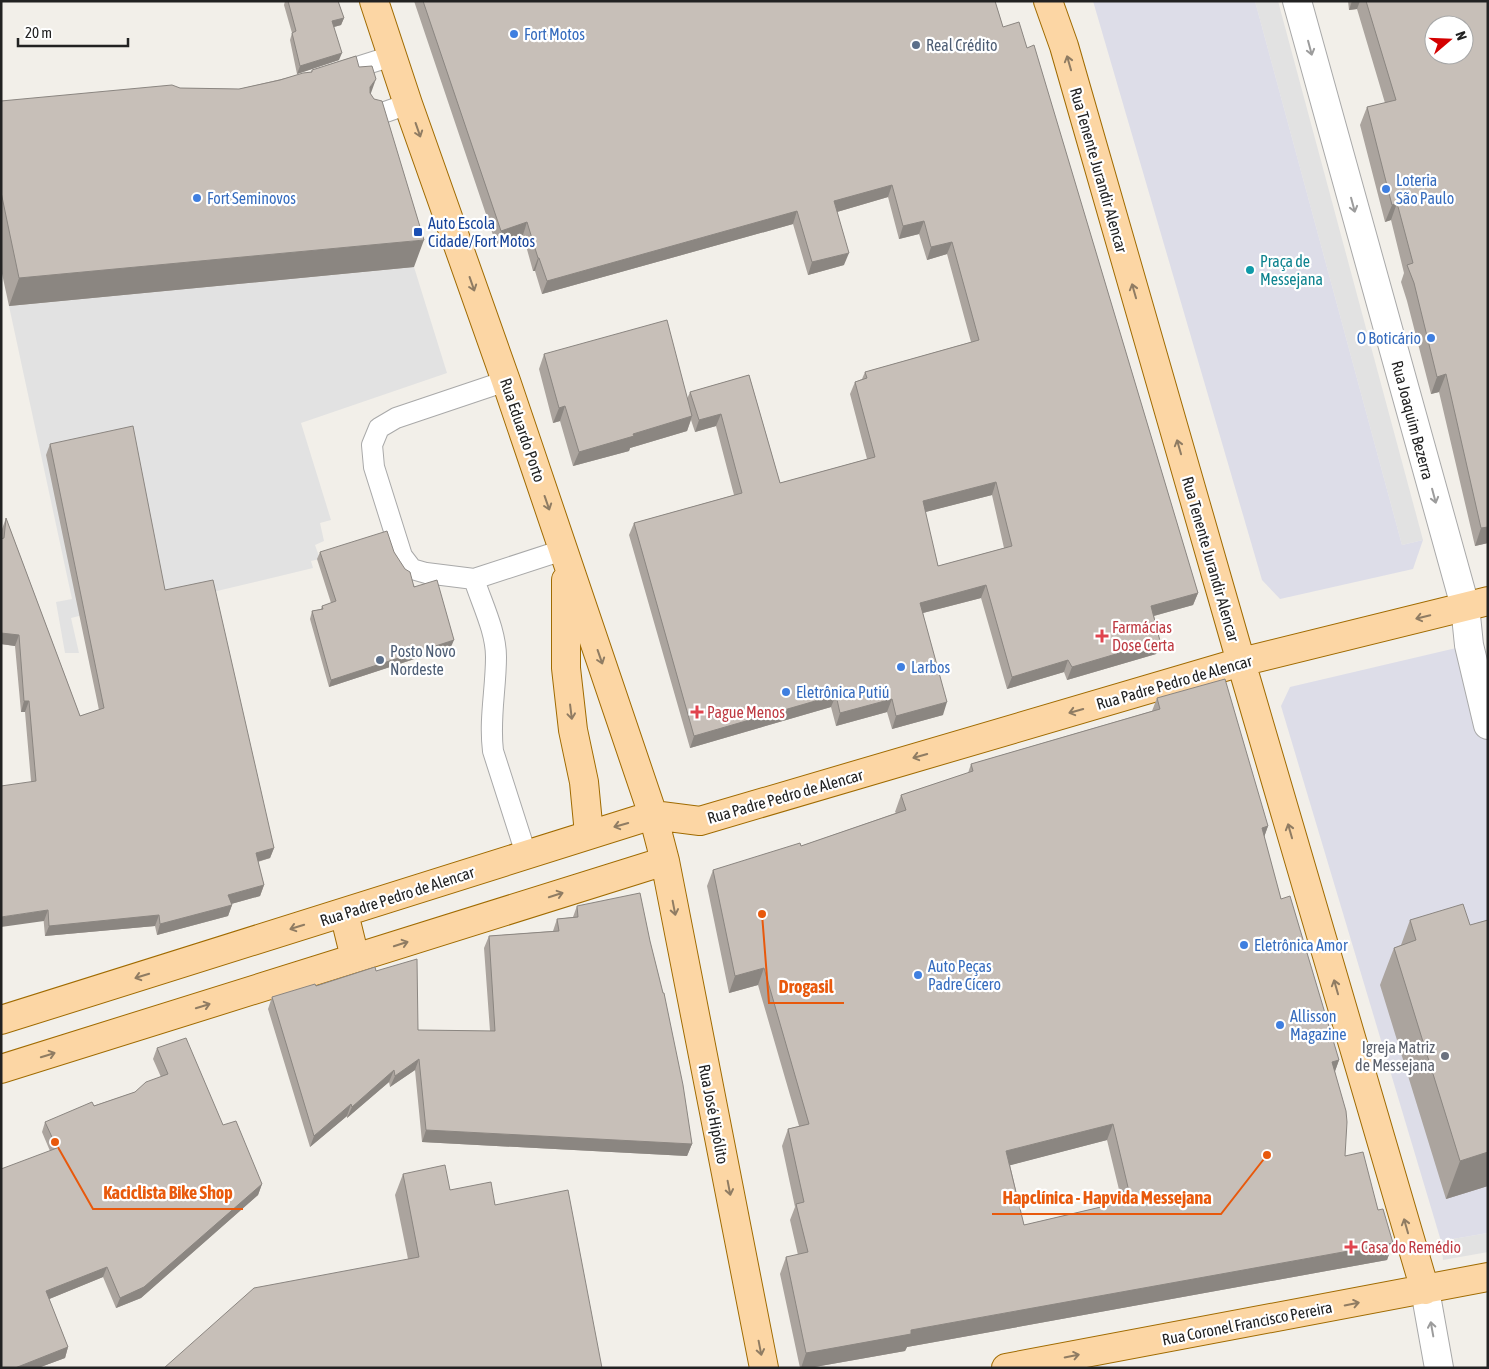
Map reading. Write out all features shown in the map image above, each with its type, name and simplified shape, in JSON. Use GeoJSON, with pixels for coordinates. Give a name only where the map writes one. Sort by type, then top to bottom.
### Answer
{"type":"FeatureCollection","features":[{"type":"Feature","properties":{"kind":"main road","name":"Rua Eduardo Porto"},"geometry":{"type":"LineString","coordinates":[[374,1],[565,554],[653,815],[665,860]]}},
{"type":"Feature","properties":{"kind":"main road","name":"Rua Tenente Jurandir Alencar"},"geometry":{"type":"LineString","coordinates":[[1048,1],[1064,46],[1241,662],[1425,1290]]}},
{"type":"Feature","properties":{"kind":"main road"},"geometry":{"type":"LineString","coordinates":[[565,554],[566,668],[573,730],[584,782],[589,834]]}},
{"type":"Feature","properties":{"kind":"main road","name":"Rua Padre Pedro de Alencar"},"geometry":{"type":"LineString","coordinates":[[1,1020],[653,815],[700,821],[1241,662],[1476,604]]}},
{"type":"Feature","properties":{"kind":"main road"},"geometry":{"type":"LineString","coordinates":[[1,1069],[665,860]]}},
{"type":"Feature","properties":{"kind":"main road","name":"Rua José Hipólito"},"geometry":{"type":"LineString","coordinates":[[665,860],[764,1368]]}},
{"type":"Feature","properties":{"kind":"main road"},"geometry":{"type":"LineString","coordinates":[[344,913],[355,958]]}},
{"type":"Feature","properties":{"kind":"main road","name":"Rua Coronel Francisco Pereira"},"geometry":{"type":"LineString","coordinates":[[1006,1368],[1488,1277]]}},
{"type":"Feature","properties":{"kind":"street","name":"Rua Joaquim Bezerra"},"geometry":{"type":"LineString","coordinates":[[1297,1],[1476,604],[1469,645],[1488,725]]}},
{"type":"Feature","properties":{"kind":"street"},"geometry":{"type":"LineString","coordinates":[[1425,1290],[1439,1368]]}},
{"type":"Feature","properties":{"kind":"lane"},"geometry":{"type":"LineString","coordinates":[[312,82],[392,56]]}},
{"type":"Feature","properties":{"kind":"lane"},"geometry":{"type":"LineString","coordinates":[[371,117],[408,104]]}},
{"type":"Feature","properties":{"kind":"lane"},"geometry":{"type":"LineString","coordinates":[[506,382],[396,418],[379,428],[372,445],[374,467],[402,556],[412,569],[426,573],[474,579],[565,554]]}},
{"type":"Feature","properties":{"kind":"lane"},"geometry":{"type":"LineString","coordinates":[[474,579],[493,637],[496,656],[491,734],[493,750],[526,854]]}},
{"type":"Feature","properties":{"kind":"shaded area","name":"Praça de Messejana"},"geometry":{"type":"Polygon","coordinates":[[[1093,1],[1255,1],[1402,545],[1423,540],[1413,569],[1280,599],[1262,580],[1093,1]]]}},
{"type":"Feature","properties":{"kind":"shaded area"},"geometry":{"type":"Polygon","coordinates":[[[1255,1],[1278,1],[1423,540],[1402,545],[1255,1]]]}},
{"type":"Feature","properties":{"kind":"shaded area"},"geometry":{"type":"Polygon","coordinates":[[[414,267],[447,373],[301,423],[331,520],[320,523],[324,541],[315,545],[320,559],[311,561],[313,568],[217,591],[154,610],[151,598],[71,618],[79,653],[65,653],[56,602],[72,599],[9,306],[414,267]]]}},
{"type":"Feature","properties":{"kind":"shaded area"},"geometry":{"type":"Polygon","coordinates":[[[1469,645],[1488,725],[1488,992],[1446,1198],[1488,1186],[1488,1233],[1441,1241],[1281,706],[1290,687],[1469,645]]]}},
{"type":"Feature","properties":{"kind":"shaded area"},"geometry":{"type":"Polygon","coordinates":[[[1488,1233],[1488,1252],[1443,1260],[1441,1241],[1488,1233]]]}},
{"type":"Feature","properties":{"kind":"building"},"geometry":{"type":"Polygon","coordinates":[[[288,1],[338,1],[344,18],[332,21],[342,53],[300,66],[292,33],[296,31],[288,1]]]}},
{"type":"Feature","properties":{"kind":"building"},"geometry":{"type":"Polygon","coordinates":[[[423,1],[995,1],[1003,27],[1019,22],[1027,48],[1034,45],[1198,593],[1151,606],[1160,641],[1072,667],[1068,660],[1012,677],[986,585],[920,603],[947,702],[896,716],[892,699],[840,713],[836,695],[694,736],[634,523],[742,493],[721,414],[699,420],[690,392],[749,375],[780,483],[875,457],[855,382],[867,378],[865,372],[979,340],[952,242],[931,247],[924,221],[903,226],[892,185],[834,201],[849,253],[812,262],[797,211],[547,281],[527,222],[501,231],[423,1]],[[996,482],[923,501],[938,566],[1012,546],[996,482]]]}},
{"type":"Feature","properties":{"kind":"building"},"geometry":{"type":"Polygon","coordinates":[[[1366,1],[1488,1],[1488,527],[1481,528],[1446,374],[1437,377],[1414,283],[1407,265],[1413,263],[1397,203],[1392,205],[1367,107],[1396,100],[1366,1]]]}},
{"type":"Feature","properties":{"kind":"building","name":"Fort Seminovos"},"geometry":{"type":"Polygon","coordinates":[[[356,56],[359,67],[372,66],[376,79],[370,87],[370,93],[374,99],[382,101],[424,240],[19,278],[1,192],[1,101],[172,85],[180,88],[239,89],[312,72],[312,70],[356,56]]]}},
{"type":"Feature","properties":{"kind":"building"},"geometry":{"type":"Polygon","coordinates":[[[667,320],[692,416],[579,452],[565,406],[559,408],[544,354],[667,320]]]}},
{"type":"Feature","properties":{"kind":"building"},"geometry":{"type":"Polygon","coordinates":[[[133,426],[165,590],[213,580],[274,848],[256,853],[264,885],[228,895],[232,905],[160,924],[159,915],[49,926],[48,910],[1,917],[1,786],[36,781],[29,701],[24,701],[19,635],[1,633],[1,539],[4,538],[6,518],[80,716],[104,708],[50,444],[133,426]]]}},
{"type":"Feature","properties":{"kind":"building"},"geometry":{"type":"Polygon","coordinates":[[[387,531],[394,552],[405,569],[410,572],[414,587],[437,580],[454,640],[331,680],[312,611],[323,609],[322,606],[336,601],[320,552],[387,531]]]}},
{"type":"Feature","properties":{"kind":"building"},"geometry":{"type":"Polygon","coordinates":[[[1225,679],[1268,826],[1262,828],[1281,899],[1290,896],[1339,1060],[1332,1062],[1346,1111],[1345,1156],[1363,1152],[1378,1210],[1383,1209],[1393,1243],[911,1330],[911,1334],[806,1353],[786,1257],[808,1252],[796,1204],[804,1202],[788,1129],[809,1124],[764,968],[735,976],[713,870],[800,843],[801,846],[906,810],[901,795],[973,771],[971,764],[1160,709],[1157,698],[1225,679]],[[1113,1124],[1006,1151],[1024,1225],[1131,1200],[1113,1124]]]}},
{"type":"Feature","properties":{"kind":"building"},"geometry":{"type":"Polygon","coordinates":[[[640,893],[664,993],[683,1085],[692,1144],[426,1130],[419,1059],[395,1076],[394,1070],[352,1107],[351,1104],[314,1136],[272,997],[315,984],[316,986],[375,967],[376,971],[417,959],[418,1030],[495,1031],[489,936],[559,931],[557,919],[578,917],[577,906],[640,893]]]}},
{"type":"Feature","properties":{"kind":"building","name":"Igreja Matriz de Messejana"},"geometry":{"type":"Polygon","coordinates":[[[1463,904],[1470,925],[1488,920],[1488,1152],[1460,1161],[1394,948],[1416,940],[1410,920],[1463,904]]]}},
{"type":"Feature","properties":{"kind":"building"},"geometry":{"type":"Polygon","coordinates":[[[186,1038],[223,1125],[236,1121],[262,1184],[144,1287],[120,1298],[107,1267],[46,1291],[68,1347],[15,1368],[1,1368],[1,1169],[57,1148],[45,1122],[92,1102],[94,1106],[135,1092],[146,1082],[168,1074],[157,1048],[186,1038]]]}},
{"type":"Feature","properties":{"kind":"building"},"geometry":{"type":"Polygon","coordinates":[[[445,1165],[450,1190],[491,1182],[495,1205],[568,1190],[602,1368],[164,1368],[254,1288],[419,1257],[403,1174],[445,1165]]]}},
{"type":"Feature","properties":{"kind":"place","name":"Fort Motos"},"geometry":{"type":"Point","coordinates":[514,34]}},
{"type":"Feature","properties":{"kind":"place","name":"Real Crédito"},"geometry":{"type":"Point","coordinates":[916,45]}},
{"type":"Feature","properties":{"kind":"place","name":"Loteria São Paulo"},"geometry":{"type":"Point","coordinates":[1386,189]}},
{"type":"Feature","properties":{"kind":"place","name":"Fort Seminovos"},"geometry":{"type":"Point","coordinates":[197,198]}},
{"type":"Feature","properties":{"kind":"place","name":"Auto Escola Cidade/Fort Motos"},"geometry":{"type":"Point","coordinates":[418,232]}},
{"type":"Feature","properties":{"kind":"place","name":"Praça de Messejana"},"geometry":{"type":"Point","coordinates":[1250,270]}},
{"type":"Feature","properties":{"kind":"place","name":"O Boticário"},"geometry":{"type":"Point","coordinates":[1431,338]}},
{"type":"Feature","properties":{"kind":"place","name":"Farmácias Dose Certa"},"geometry":{"type":"Point","coordinates":[1102,636]}},
{"type":"Feature","properties":{"kind":"place","name":"Posto Novo Nordeste"},"geometry":{"type":"Point","coordinates":[380,660]}},
{"type":"Feature","properties":{"kind":"place","name":"Larbos"},"geometry":{"type":"Point","coordinates":[901,667]}},
{"type":"Feature","properties":{"kind":"place","name":"Eletrônica Putiú"},"geometry":{"type":"Point","coordinates":[786,692]}},
{"type":"Feature","properties":{"kind":"place","name":"Pague Menos"},"geometry":{"type":"Point","coordinates":[697,712]}},
{"type":"Feature","properties":{"kind":"place","name":"Drogasil"},"geometry":{"type":"Point","coordinates":[762,914]}},
{"type":"Feature","properties":{"kind":"place","name":"Eletrônica Amor"},"geometry":{"type":"Point","coordinates":[1244,945]}},
{"type":"Feature","properties":{"kind":"place","name":"Auto Peças Padre Cícero"},"geometry":{"type":"Point","coordinates":[918,975]}},
{"type":"Feature","properties":{"kind":"place","name":"Allisson Magazine"},"geometry":{"type":"Point","coordinates":[1280,1025]}},
{"type":"Feature","properties":{"kind":"place","name":"Igreja Matriz de Messejana"},"geometry":{"type":"Point","coordinates":[1445,1056]}},
{"type":"Feature","properties":{"kind":"place","name":"Kaciclista Bike Shop"},"geometry":{"type":"Point","coordinates":[55,1142]}},
{"type":"Feature","properties":{"kind":"place","name":"Hapclínica - Hapvida Messejana"},"geometry":{"type":"Point","coordinates":[1267,1155]}},
{"type":"Feature","properties":{"kind":"place","name":"Casa do Remédio"},"geometry":{"type":"Point","coordinates":[1351,1247]}}]}
